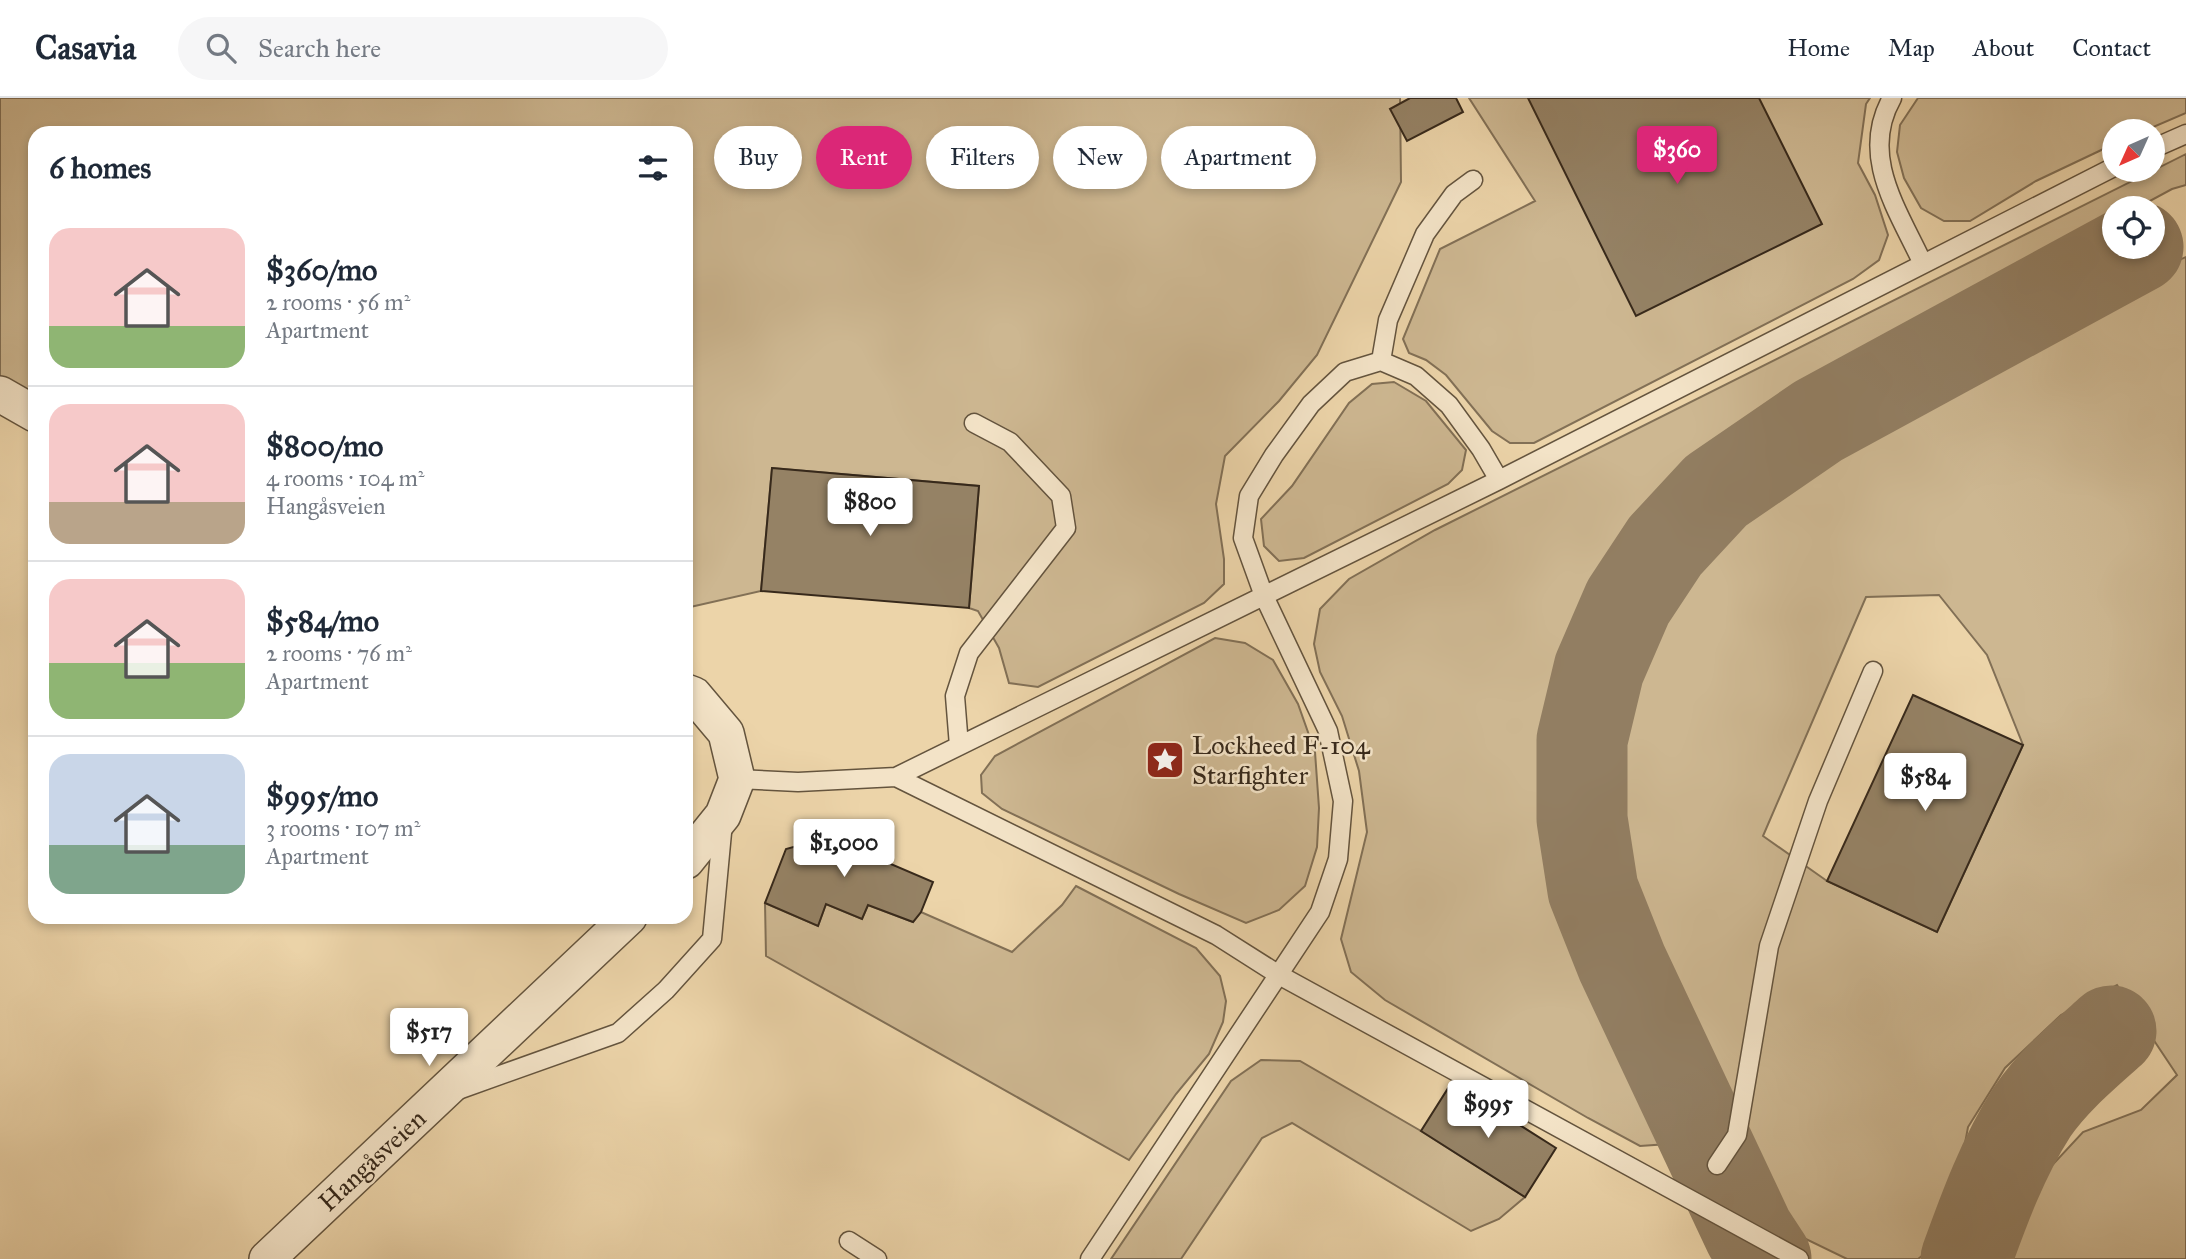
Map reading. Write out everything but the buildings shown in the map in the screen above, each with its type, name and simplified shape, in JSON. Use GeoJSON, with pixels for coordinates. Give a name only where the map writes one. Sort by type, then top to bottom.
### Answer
{"type":"FeatureCollection","features":[{"type":"Feature","properties":{"kind":"street"},"geometry":{"type":"LineString","coordinates":[[0,394],[28,410]]}},
{"type":"Feature","properties":{"kind":"street"},"geometry":{"type":"LineString","coordinates":[[693,696],[726,733],[737,779],[723,816],[693,852]]}},
{"type":"Feature","properties":{"kind":"street","name":"Hangåsveien"},"geometry":{"type":"LineString","coordinates":[[267,1259],[622,924]]}},
{"type":"Feature","properties":{"kind":"lane"},"geometry":{"type":"LineString","coordinates":[[1892,98],[1883,115],[1878,149],[1884,181],[1923,264]]}},
{"type":"Feature","properties":{"kind":"lane"},"geometry":{"type":"LineString","coordinates":[[2165,143],[2186,134]]}},
{"type":"Feature","properties":{"kind":"lane"},"geometry":{"type":"LineString","coordinates":[[737,779],[798,782],[896,776],[1499,480],[2102,173]]}},
{"type":"Feature","properties":{"kind":"lane"},"geometry":{"type":"LineString","coordinates":[[1381,361],[1388,320],[1424,234],[1454,194],[1473,180]]}},
{"type":"Feature","properties":{"kind":"lane"},"geometry":{"type":"LineString","coordinates":[[1090,1259],[1320,912],[1338,859],[1343,800],[1328,731],[1264,596],[1243,538],[1249,496],[1274,455],[1311,404],[1345,372],[1381,361],[1416,376],[1449,405],[1481,449],[1499,480]]}},
{"type":"Feature","properties":{"kind":"lane"},"geometry":{"type":"LineString","coordinates":[[959,746],[955,696],[969,653],[1066,528],[1060,496],[1010,442],[974,423]]}},
{"type":"Feature","properties":{"kind":"lane"},"geometry":{"type":"LineString","coordinates":[[1717,1165],[1737,1135],[1769,946],[1818,801],[1873,671]]}},
{"type":"Feature","properties":{"kind":"lane"},"geometry":{"type":"LineString","coordinates":[[896,776],[1216,935],[1279,975],[1800,1259]]}},
{"type":"Feature","properties":{"kind":"lane"},"geometry":{"type":"LineString","coordinates":[[438,1097],[618,1033],[666,990],[712,939],[723,816]]}},
{"type":"Feature","properties":{"kind":"lane"},"geometry":{"type":"LineString","coordinates":[[849,1241],[877,1259]]}},
{"type":"Feature","properties":{"kind":"shaded area"},"geometry":{"type":"Polygon","coordinates":[[[0,98],[1400,98],[1401,182],[1317,355],[1279,401],[1225,456],[1216,504],[1224,559],[1224,584],[1204,603],[1038,687],[1009,683],[999,648],[978,611],[969,608],[979,486],[772,468],[761,591],[693,606],[693,126],[28,126],[28,410],[0,394],[0,98]]]}},
{"type":"Feature","properties":{"kind":"shaded area"},"geometry":{"type":"Polygon","coordinates":[[[1469,98],[1870,98],[1866,104],[1858,163],[1875,195],[1888,235],[1879,260],[1853,279],[1534,443],[1510,443],[1492,431],[1446,375],[1426,360],[1409,353],[1403,339],[1440,249],[1535,201],[1469,98]]]}},
{"type":"Feature","properties":{"kind":"shaded area"},"geometry":{"type":"Polygon","coordinates":[[[1918,98],[2186,98],[2186,113],[2165,122],[2165,119],[2102,119],[2102,150],[2036,181],[1970,221],[1944,221],[1921,208],[1904,178],[1897,152],[1900,125],[1918,98]]]}},
{"type":"Feature","properties":{"kind":"shaded area"},"geometry":{"type":"Polygon","coordinates":[[[2186,154],[2186,185],[2159,196],[2102,196],[2130,182],[2165,182],[2165,165],[2186,154]]]}},
{"type":"Feature","properties":{"kind":"shaded area"},"geometry":{"type":"Polygon","coordinates":[[[2102,196],[2102,228],[1878,350],[1706,455],[1625,531],[1578,608],[1550,699],[1543,773],[1549,859],[1566,931],[1668,1144],[1640,1146],[1588,1118],[1385,1000],[1351,972],[1341,939],[1367,832],[1359,771],[1342,716],[1320,672],[1314,644],[1320,609],[1349,579],[1435,530],[2102,196]]]}},
{"type":"Feature","properties":{"kind":"shaded area"},"geometry":{"type":"Polygon","coordinates":[[[2186,257],[2186,1259],[2006,1259],[2009,1243],[2043,1175],[2083,1132],[2141,1110],[2177,1075],[2117,985],[2061,1015],[2005,1068],[1968,1127],[1955,1197],[1932,1248],[1918,1259],[1847,1259],[1779,1226],[1634,912],[1614,834],[1613,774],[1626,701],[1648,645],[1672,603],[1722,536],[1787,483],[2156,270],[2186,257]],[[1939,595],[1866,597],[1763,836],[1827,881],[1937,932],[2023,745],[1987,655],[1939,595]]]}},
{"type":"Feature","properties":{"kind":"shaded area"},"geometry":{"type":"Polygon","coordinates":[[[1394,382],[1426,401],[1466,450],[1462,470],[1448,484],[1304,558],[1279,561],[1264,546],[1261,519],[1292,486],[1349,403],[1372,384],[1394,382]]]}},
{"type":"Feature","properties":{"kind":"shaded area"},"geometry":{"type":"Polygon","coordinates":[[[1215,638],[1245,643],[1273,660],[1298,704],[1315,752],[1319,808],[1317,847],[1305,886],[1279,910],[1246,923],[1002,809],[982,793],[981,775],[995,756],[1215,638]]]}},
{"type":"Feature","properties":{"kind":"shaded area"},"geometry":{"type":"Polygon","coordinates":[[[1076,886],[1196,948],[1220,976],[1226,1001],[1223,1022],[1209,1054],[1176,1094],[1129,1160],[766,956],[765,903],[818,926],[826,904],[862,919],[868,905],[913,922],[921,912],[1012,952],[1062,905],[1076,886]]]}},
{"type":"Feature","properties":{"kind":"shaded area"},"geometry":{"type":"Polygon","coordinates":[[[1261,1060],[1300,1061],[1421,1131],[1525,1197],[1499,1219],[1471,1231],[1292,1123],[1262,1138],[1181,1259],[1111,1259],[1231,1081],[1261,1060]]]}},
{"type":"Feature","properties":{"kind":"taxiway"},"geometry":{"type":"LineString","coordinates":[[1766,1259],[1749,1233],[1622,963],[1593,890],[1582,819],[1582,740],[1599,669],[1628,602],[1665,546],[1716,491],[1818,421],[2116,259]]}},
{"type":"Feature","properties":{"kind":"taxiway"},"geometry":{"type":"LineString","coordinates":[[1966,1259],[2003,1165],[2032,1112],[2059,1079],[2111,1031]]}},
{"type":"Feature","properties":{"kind":"place","name":"Lockheed F-104 Starfighter"},"geometry":{"type":"Point","coordinates":[1165,760]}}]}
